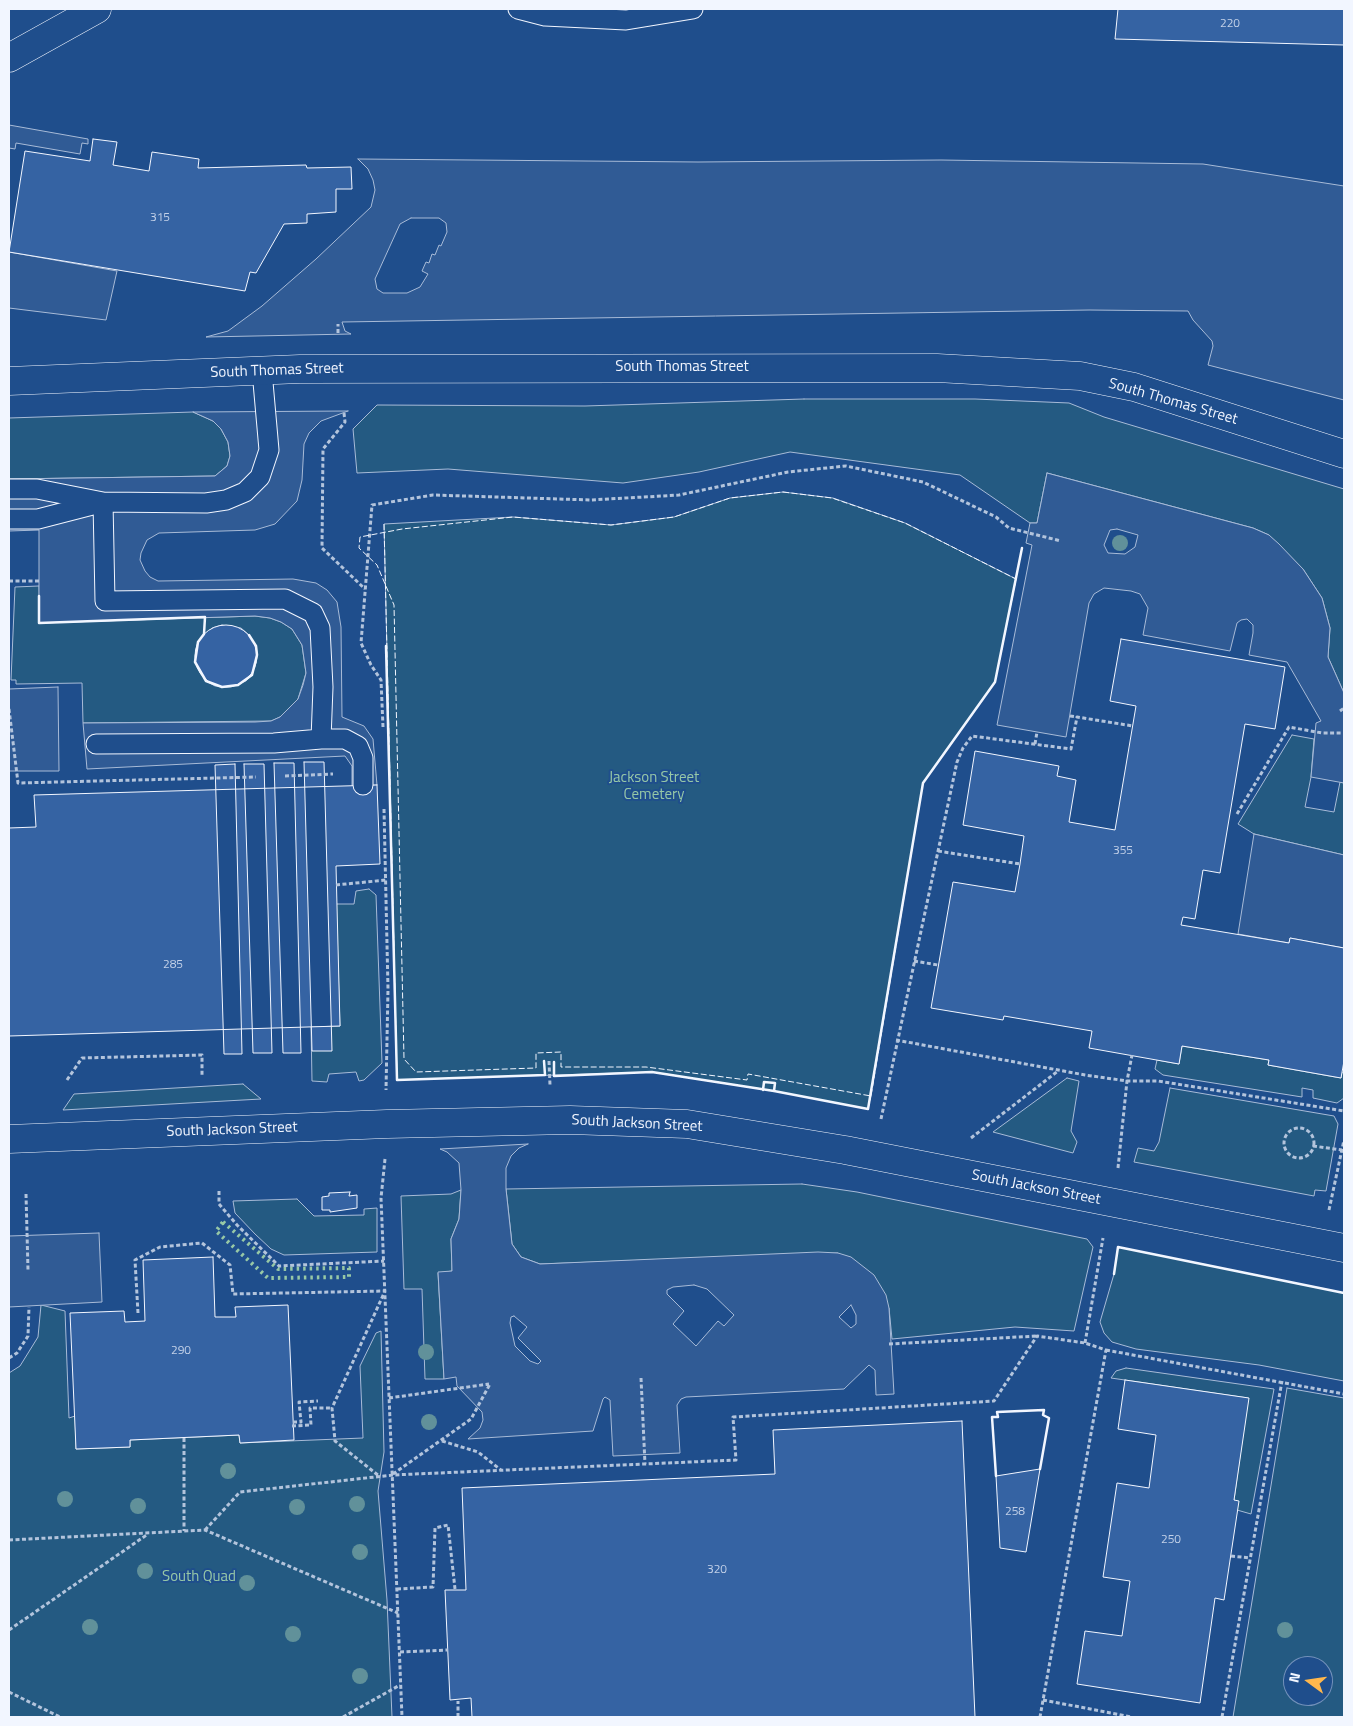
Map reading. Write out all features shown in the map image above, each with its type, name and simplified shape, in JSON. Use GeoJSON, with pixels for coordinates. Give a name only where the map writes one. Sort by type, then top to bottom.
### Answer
{"type":"FeatureCollection","features":[{"type":"Feature","properties":{"kind":"street"},"geometry":{"type":"LineString","coordinates":[[9,58],[97,9]]}},
{"type":"Feature","properties":{"kind":"street","name":"South Thomas Street"},"geometry":{"type":"LineString","coordinates":[[9,381],[328,368],[918,368],[1080,376],[1134,387],[1344,454]]}},
{"type":"Feature","properties":{"kind":"street","name":"South Jackson Street"},"geometry":{"type":"LineString","coordinates":[[9,1139],[387,1124],[570,1120],[687,1124],[845,1150],[1344,1248]]}},
{"type":"Feature","properties":{"kind":"lane"},"geometry":{"type":"LineString","coordinates":[[518,9],[546,16],[626,20],[694,9]]}},
{"type":"Feature","properties":{"kind":"lane"},"geometry":{"type":"LineString","coordinates":[[9,489],[37,489],[104,502],[206,503],[226,500],[245,492],[260,477],[269,450],[262,371]]}},
{"type":"Feature","properties":{"kind":"lane"},"geometry":{"type":"LineString","coordinates":[[9,519],[38,519],[104,502]]}},
{"type":"Feature","properties":{"kind":"lane"},"geometry":{"type":"LineString","coordinates":[[104,502],[105,601],[272,597],[285,599],[313,613],[320,628],[323,687],[321,739]]}},
{"type":"Feature","properties":{"kind":"lane"},"geometry":{"type":"LineString","coordinates":[[96,744],[274,743],[345,739],[358,746],[363,758],[363,779]]}},
{"type":"Feature","properties":{"kind":"path"},"geometry":{"type":"LineString","coordinates":[[344,413],[345,422],[323,449],[322,548],[365,590]]}},
{"type":"Feature","properties":{"kind":"path"},"geometry":{"type":"LineString","coordinates":[[383,735],[381,680],[371,665],[361,643],[372,505],[433,495],[591,500],[679,496],[788,472],[846,466],[923,482],[996,517],[1009,528],[1061,541]]}},
{"type":"Feature","properties":{"kind":"path"},"geometry":{"type":"LineString","coordinates":[[9,581],[39,581]]}},
{"type":"Feature","properties":{"kind":"path"},"geometry":{"type":"LineString","coordinates":[[1340,711],[1344,708]]}},
{"type":"Feature","properties":{"kind":"path"},"geometry":{"type":"LineString","coordinates":[[9,709],[18,783],[260,776]]}},
{"type":"Feature","properties":{"kind":"path"},"geometry":{"type":"LineString","coordinates":[[1070,716],[1133,726]]}},
{"type":"Feature","properties":{"kind":"path"},"geometry":{"type":"LineString","coordinates":[[881,1119],[896,1040],[956,762],[972,736],[1071,749],[1077,717]]}},
{"type":"Feature","properties":{"kind":"path"},"geometry":{"type":"LineString","coordinates":[[1237,814],[1289,726],[1322,733],[1344,733]]}},
{"type":"Feature","properties":{"kind":"path"},"geometry":{"type":"LineString","coordinates":[[1035,744],[1037,732]]}},
{"type":"Feature","properties":{"kind":"path"},"geometry":{"type":"LineString","coordinates":[[9,754],[14,754]]}},
{"type":"Feature","properties":{"kind":"path"},"geometry":{"type":"LineString","coordinates":[[279,776],[363,779],[384,772],[388,989],[386,1092]]}},
{"type":"Feature","properties":{"kind":"path"},"geometry":{"type":"LineString","coordinates":[[938,851],[1020,864]]}},
{"type":"Feature","properties":{"kind":"path"},"geometry":{"type":"LineString","coordinates":[[336,884],[386,880]]}},
{"type":"Feature","properties":{"kind":"path"},"geometry":{"type":"LineString","coordinates":[[914,961],[938,965]]}},
{"type":"Feature","properties":{"kind":"path"},"geometry":{"type":"LineString","coordinates":[[896,1040],[1126,1081],[1158,1081],[1344,1111]]}},
{"type":"Feature","properties":{"kind":"path"},"geometry":{"type":"LineString","coordinates":[[67,1080],[82,1058],[202,1055],[202,1076]]}},
{"type":"Feature","properties":{"kind":"path"},"geometry":{"type":"LineString","coordinates":[[1118,1168],[1126,1081],[1132,1055]]}},
{"type":"Feature","properties":{"kind":"path"},"geometry":{"type":"LineString","coordinates":[[549,1061],[550,1085]]}},
{"type":"Feature","properties":{"kind":"path"},"geometry":{"type":"LineString","coordinates":[[972,1138],[1059,1070]]}},
{"type":"Feature","properties":{"kind":"path"},"geometry":{"type":"LineString","coordinates":[[1301,1128],[1309,1132],[1313,1146],[1303,1157],[1294,1157],[1286,1150],[1284,1140],[1288,1132],[1301,1128]]}},
{"type":"Feature","properties":{"kind":"path"},"geometry":{"type":"LineString","coordinates":[[1329,1210],[1344,1140]]}},
{"type":"Feature","properties":{"kind":"path"},"geometry":{"type":"LineString","coordinates":[[1313,1146],[1342,1150]]}},
{"type":"Feature","properties":{"kind":"path"},"geometry":{"type":"LineString","coordinates":[[386,1153],[381,1184],[384,1291],[402,1717]]}},
{"type":"Feature","properties":{"kind":"path"},"geometry":{"type":"LineString","coordinates":[[219,1191],[220,1204],[237,1225],[280,1266],[384,1261]]}},
{"type":"Feature","properties":{"kind":"path"},"geometry":{"type":"LineString","coordinates":[[26,1194],[28,1270]]}},
{"type":"Feature","properties":{"kind":"path"},"geometry":{"type":"LineString","coordinates":[[1085,1343],[1103,1238]]}},
{"type":"Feature","properties":{"kind":"path"},"geometry":{"type":"LineString","coordinates":[[138,1313],[135,1260],[160,1247],[202,1244],[230,1265],[233,1294],[384,1291]]}},
{"type":"Feature","properties":{"kind":"path"},"geometry":{"type":"LineString","coordinates":[[380,1476],[334,1441],[332,1408],[384,1291]]}},
{"type":"Feature","properties":{"kind":"path"},"geometry":{"type":"LineString","coordinates":[[9,1358],[17,1353],[28,1336],[28,1307]]}},
{"type":"Feature","properties":{"kind":"path"},"geometry":{"type":"LineString","coordinates":[[205,1530],[240,1492],[392,1475],[736,1460],[733,1417],[994,1401],[1037,1336]]}},
{"type":"Feature","properties":{"kind":"path"},"geometry":{"type":"LineString","coordinates":[[889,1344],[1037,1336],[1085,1343],[1106,1350],[1282,1381],[1344,1394]]}},
{"type":"Feature","properties":{"kind":"path"},"geometry":{"type":"LineString","coordinates":[[1040,1717],[1106,1350]]}},
{"type":"Feature","properties":{"kind":"path"},"geometry":{"type":"LineString","coordinates":[[641,1378],[645,1464]]}},
{"type":"Feature","properties":{"kind":"path"},"geometry":{"type":"LineString","coordinates":[[1222,1717],[1282,1381]]}},
{"type":"Feature","properties":{"kind":"path"},"geometry":{"type":"LineString","coordinates":[[389,1398],[490,1384],[471,1419],[392,1475]]}},
{"type":"Feature","properties":{"kind":"path"},"geometry":{"type":"LineString","coordinates":[[318,1401],[299,1402],[300,1422],[293,1424],[311,1426],[310,1408],[332,1408]]}},
{"type":"Feature","properties":{"kind":"path"},"geometry":{"type":"LineString","coordinates":[[184,1438],[184,1531]]}},
{"type":"Feature","properties":{"kind":"path"},"geometry":{"type":"LineString","coordinates":[[442,1440],[478,1452],[501,1470]]}},
{"type":"Feature","properties":{"kind":"path"},"geometry":{"type":"LineString","coordinates":[[397,1589],[433,1587],[435,1528],[448,1525],[454,1589]]}},
{"type":"Feature","properties":{"kind":"path"},"geometry":{"type":"LineString","coordinates":[[9,1540],[205,1530],[398,1613]]}},
{"type":"Feature","properties":{"kind":"path"},"geometry":{"type":"LineString","coordinates":[[9,1630],[148,1534]]}},
{"type":"Feature","properties":{"kind":"path"},"geometry":{"type":"LineString","coordinates":[[1231,1556],[1250,1558]]}},
{"type":"Feature","properties":{"kind":"path"},"geometry":{"type":"LineString","coordinates":[[400,1652],[448,1650]]}},
{"type":"Feature","properties":{"kind":"path"},"geometry":{"type":"LineString","coordinates":[[344,1717],[400,1685]]}},
{"type":"Feature","properties":{"kind":"path"},"geometry":{"type":"LineString","coordinates":[[9,1692],[60,1717]]}},
{"type":"Feature","properties":{"kind":"path"},"geometry":{"type":"LineString","coordinates":[[1043,1700],[1132,1717]]}},
{"type":"Feature","properties":{"kind":"path"},"geometry":{"type":"LineString","coordinates":[[458,1701],[458,1717]]}},
{"type":"Feature","properties":{"kind":"green space"},"geometry":{"type":"Polygon","coordinates":[[[804,399],[975,399],[1069,403],[1104,417],[1344,489],[1344,693],[1328,657],[1330,628],[1322,598],[1303,569],[1269,535],[1253,528],[1047,473],[1037,523],[1030,523],[960,475],[790,452],[699,472],[623,483],[448,469],[357,473],[353,429],[377,405],[585,406],[804,399]]]}},
{"type":"Feature","properties":{"kind":"green space"},"geometry":{"type":"Polygon","coordinates":[[[193,412],[213,421],[221,429],[228,442],[230,456],[227,466],[215,476],[9,479],[9,418],[193,412]]]}},
{"type":"Feature","properties":{"kind":"green space","name":"Jackson Street Cemetery"},"geometry":{"type":"Polygon","coordinates":[[[783,492],[833,498],[905,523],[1016,579],[995,682],[923,783],[868,1109],[774,1091],[652,1072],[397,1080],[384,524],[513,517],[611,525],[674,517],[730,498],[783,492]]]}},
{"type":"Feature","properties":{"kind":"green space"},"geometry":{"type":"Polygon","coordinates":[[[39,586],[40,623],[255,616],[281,622],[292,629],[302,645],[306,673],[298,699],[280,717],[271,721],[83,723],[82,683],[16,684],[16,680],[11,680],[15,587],[39,586]],[[222,625],[212,628],[198,642],[195,662],[206,681],[215,686],[231,687],[246,681],[252,675],[257,655],[256,646],[249,635],[241,628],[222,625]]]}},
{"type":"Feature","properties":{"kind":"green space"},"geometry":{"type":"Polygon","coordinates":[[[1292,735],[1314,739],[1311,777],[1305,807],[1334,812],[1340,782],[1344,783],[1344,855],[1254,834],[1238,824],[1292,735]]]}},
{"type":"Feature","properties":{"kind":"green space"},"geometry":{"type":"Polygon","coordinates":[[[369,889],[376,895],[382,1063],[364,1080],[359,1081],[356,1072],[329,1074],[327,1082],[312,1081],[311,1027],[340,1026],[336,904],[354,904],[356,891],[369,889]]]}},
{"type":"Feature","properties":{"kind":"green space"},"geometry":{"type":"Polygon","coordinates":[[[1182,1046],[1269,1060],[1268,1065],[1341,1078],[1342,1072],[1344,1073],[1344,1098],[1337,1103],[1313,1098],[1313,1090],[1302,1088],[1302,1097],[1163,1075],[1155,1069],[1157,1060],[1179,1064],[1182,1046]]]}},
{"type":"Feature","properties":{"kind":"green space"},"geometry":{"type":"Polygon","coordinates":[[[1067,1078],[1079,1081],[1071,1131],[1077,1142],[1073,1153],[993,1132],[1067,1078]]]}},
{"type":"Feature","properties":{"kind":"green space"},"geometry":{"type":"Polygon","coordinates":[[[243,1084],[261,1099],[63,1110],[74,1094],[243,1084]]]}},
{"type":"Feature","properties":{"kind":"green space"},"geometry":{"type":"Polygon","coordinates":[[[1170,1088],[1334,1116],[1338,1124],[1326,1191],[1315,1190],[1314,1196],[1134,1162],[1138,1148],[1154,1151],[1159,1142],[1170,1088]]]}},
{"type":"Feature","properties":{"kind":"green space"},"geometry":{"type":"Polygon","coordinates":[[[802,1184],[857,1192],[1087,1239],[1093,1247],[1074,1331],[1015,1327],[892,1339],[889,1308],[838,1253],[540,1264],[521,1257],[512,1244],[506,1189],[802,1184]]]}},
{"type":"Feature","properties":{"kind":"green space"},"geometry":{"type":"Polygon","coordinates":[[[461,1190],[459,1219],[451,1239],[452,1271],[438,1273],[444,1379],[425,1379],[422,1289],[404,1289],[401,1196],[451,1194],[461,1190]]]}},
{"type":"Feature","properties":{"kind":"green space"},"geometry":{"type":"Polygon","coordinates":[[[297,1199],[314,1216],[364,1215],[364,1209],[377,1208],[377,1252],[284,1255],[271,1249],[235,1213],[233,1201],[297,1199]]]}},
{"type":"Feature","properties":{"kind":"green space"},"geometry":{"type":"Polygon","coordinates":[[[1118,1247],[1344,1293],[1344,1381],[1259,1365],[1136,1349],[1112,1342],[1104,1333],[1100,1322],[1114,1274],[1118,1247]]]}},
{"type":"Feature","properties":{"kind":"green space","name":"South Quad"},"geometry":{"type":"Polygon","coordinates":[[[41,1305],[65,1311],[69,1418],[75,1416],[76,1449],[130,1447],[130,1440],[239,1435],[240,1443],[363,1438],[360,1366],[376,1333],[381,1331],[384,1452],[378,1491],[387,1600],[392,1717],[9,1717],[9,1373],[20,1366],[38,1337],[41,1305]]]}},
{"type":"Feature","properties":{"kind":"green space"},"geometry":{"type":"Polygon","coordinates":[[[1126,1368],[1274,1389],[1251,1514],[1237,1510],[1234,1500],[1248,1398],[1111,1378],[1116,1371],[1126,1368]]]}},
{"type":"Feature","properties":{"kind":"green space"},"geometry":{"type":"Polygon","coordinates":[[[1287,1388],[1344,1398],[1344,1717],[1233,1717],[1287,1388]]]}},
{"type":"Feature","properties":{"kind":"shaded area"},"geometry":{"type":"Polygon","coordinates":[[[9,125],[88,139],[88,144],[82,143],[80,154],[16,143],[15,149],[9,148],[9,125]]]}},
{"type":"Feature","properties":{"kind":"shaded area"},"geometry":{"type":"Polygon","coordinates":[[[358,159],[698,162],[941,160],[1203,164],[1344,186],[1344,400],[1208,365],[1213,346],[1212,341],[1193,320],[1188,311],[1089,310],[342,322],[345,331],[351,334],[206,337],[228,331],[262,306],[316,259],[371,207],[375,190],[368,169],[358,159]],[[411,218],[400,224],[375,279],[377,289],[383,293],[407,293],[420,287],[428,274],[422,271],[426,262],[429,263],[432,254],[435,255],[447,232],[446,223],[439,218],[411,218]]]}},
{"type":"Feature","properties":{"kind":"shaded area"},"geometry":{"type":"Polygon","coordinates":[[[9,252],[117,271],[106,320],[9,308],[9,252]]]}},
{"type":"Feature","properties":{"kind":"shaded area"},"geometry":{"type":"Polygon","coordinates":[[[348,411],[321,421],[309,433],[304,444],[302,480],[297,501],[275,524],[255,530],[159,533],[147,540],[140,560],[150,577],[158,581],[293,579],[316,583],[327,590],[337,602],[341,627],[342,717],[364,726],[373,739],[377,785],[352,786],[352,766],[345,756],[87,769],[83,723],[255,722],[271,721],[280,717],[298,699],[303,685],[306,673],[302,645],[292,629],[281,622],[255,616],[39,623],[39,530],[9,531],[9,479],[215,476],[227,466],[230,456],[228,442],[221,429],[213,421],[193,412],[348,411]]]}},
{"type":"Feature","properties":{"kind":"shaded area"},"geometry":{"type":"Polygon","coordinates":[[[1047,473],[1253,528],[1269,535],[1303,569],[1322,598],[1330,628],[1328,657],[1344,693],[1344,783],[1311,777],[1316,723],[1321,721],[1287,662],[1249,655],[1253,625],[1247,619],[1237,623],[1230,651],[1143,635],[1148,608],[1140,594],[1131,591],[1104,588],[1094,594],[1089,603],[1066,737],[997,725],[1032,545],[1026,543],[1030,523],[1037,523],[1047,473]],[[1117,529],[1110,530],[1104,545],[1108,553],[1125,554],[1135,547],[1138,535],[1117,529]]]}},
{"type":"Feature","properties":{"kind":"shaded area"},"geometry":{"type":"Polygon","coordinates":[[[58,687],[59,771],[9,771],[9,689],[58,687]]]}},
{"type":"Feature","properties":{"kind":"shaded area"},"geometry":{"type":"Polygon","coordinates":[[[1254,834],[1344,855],[1344,948],[1290,938],[1289,943],[1238,934],[1254,834]]]}},
{"type":"Feature","properties":{"kind":"shaded area"},"geometry":{"type":"Polygon","coordinates":[[[528,1144],[519,1148],[511,1156],[506,1168],[506,1189],[512,1244],[521,1257],[540,1264],[818,1252],[838,1253],[851,1257],[874,1275],[886,1295],[889,1308],[894,1394],[876,1395],[875,1370],[869,1365],[844,1389],[686,1397],[681,1399],[677,1405],[680,1453],[613,1456],[610,1400],[605,1397],[593,1431],[468,1439],[480,1428],[483,1420],[482,1412],[457,1386],[456,1377],[444,1379],[438,1272],[452,1271],[451,1239],[459,1219],[461,1190],[459,1163],[447,1152],[440,1149],[528,1144]],[[694,1285],[673,1287],[667,1290],[667,1294],[684,1311],[673,1324],[696,1346],[718,1321],[724,1326],[734,1315],[707,1289],[694,1285]],[[851,1305],[839,1317],[851,1328],[856,1324],[856,1315],[851,1305]],[[514,1316],[511,1317],[510,1323],[515,1346],[530,1361],[538,1364],[541,1361],[518,1338],[527,1327],[514,1316]]]}},
{"type":"Feature","properties":{"kind":"shaded area"},"geometry":{"type":"Polygon","coordinates":[[[99,1233],[102,1302],[9,1307],[9,1236],[99,1233]]]}},
{"type":"Feature","properties":{"kind":"building"},"geometry":{"type":"Polygon","coordinates":[[[1118,9],[1344,9],[1344,45],[1115,39],[1118,9]]]}},
{"type":"Feature","properties":{"kind":"building"},"geometry":{"type":"Polygon","coordinates":[[[93,139],[117,142],[113,165],[149,171],[152,152],[199,159],[198,168],[306,165],[307,168],[351,167],[352,189],[336,189],[336,212],[307,214],[307,223],[284,224],[256,273],[250,272],[245,291],[9,252],[25,151],[90,161],[93,139]]]}},
{"type":"Feature","properties":{"kind":"building"},"geometry":{"type":"Polygon","coordinates":[[[220,625],[232,625],[248,634],[255,644],[257,656],[255,668],[248,678],[232,687],[220,687],[209,682],[200,673],[195,662],[195,650],[200,639],[209,630],[220,625]]]}},
{"type":"Feature","properties":{"kind":"building"},"geometry":{"type":"Polygon","coordinates":[[[1121,639],[1285,667],[1275,729],[1245,724],[1220,873],[1203,870],[1195,919],[1183,917],[1181,925],[1289,943],[1290,938],[1344,948],[1344,1061],[1341,1078],[1268,1065],[1269,1060],[1182,1046],[1179,1064],[1089,1048],[1092,1031],[1004,1016],[1003,1020],[931,1008],[953,882],[1015,892],[1020,864],[1024,836],[963,825],[975,751],[1059,766],[1057,776],[1076,780],[1069,822],[1115,830],[1136,706],[1110,701],[1121,639]]]}},
{"type":"Feature","properties":{"kind":"building"},"geometry":{"type":"Polygon","coordinates":[[[304,762],[324,762],[332,1051],[312,1051],[304,762]]]}},
{"type":"Feature","properties":{"kind":"building"},"geometry":{"type":"Polygon","coordinates":[[[274,763],[294,763],[301,1053],[283,1053],[274,763]]]}},
{"type":"Feature","properties":{"kind":"building"},"geometry":{"type":"Polygon","coordinates":[[[235,764],[242,1054],[224,1054],[215,765],[235,764]]]}},
{"type":"Feature","properties":{"kind":"building"},"geometry":{"type":"Polygon","coordinates":[[[244,764],[264,764],[272,1053],[253,1053],[244,764]]]}},
{"type":"Feature","properties":{"kind":"building"},"geometry":{"type":"Polygon","coordinates":[[[377,785],[380,864],[336,866],[340,1026],[9,1036],[9,828],[36,827],[34,795],[377,785]]]}},
{"type":"Feature","properties":{"kind":"building"},"geometry":{"type":"Polygon","coordinates":[[[350,1192],[349,1196],[357,1195],[357,1208],[330,1212],[330,1210],[322,1210],[322,1197],[329,1196],[329,1193],[350,1192]]]}},
{"type":"Feature","properties":{"kind":"building"},"geometry":{"type":"Polygon","coordinates":[[[213,1257],[215,1317],[236,1317],[235,1307],[288,1305],[294,1440],[240,1443],[239,1435],[130,1440],[130,1447],[76,1449],[70,1313],[124,1311],[125,1322],[145,1321],[143,1260],[213,1257]]]}},
{"type":"Feature","properties":{"kind":"building"},"geometry":{"type":"Polygon","coordinates":[[[1125,1380],[1249,1398],[1234,1500],[1239,1501],[1224,1600],[1215,1598],[1200,1703],[1077,1684],[1085,1631],[1122,1636],[1130,1581],[1103,1577],[1117,1483],[1149,1488],[1156,1435],[1118,1429],[1125,1380]]]}},
{"type":"Feature","properties":{"kind":"building"},"geometry":{"type":"Polygon","coordinates":[[[962,1421],[975,1717],[472,1717],[471,1698],[450,1700],[445,1590],[466,1590],[462,1488],[775,1474],[773,1430],[962,1421]]]}},
{"type":"Feature","properties":{"kind":"building"},"geometry":{"type":"Polygon","coordinates":[[[1040,1469],[1026,1552],[1000,1548],[996,1476],[1040,1469]]]}},
{"type":"Feature","properties":{"kind":"hedge"},"geometry":{"type":"LineString","coordinates":[[223,1222],[278,1269],[349,1268],[349,1277],[268,1278],[216,1231],[223,1222]]}},
{"type":"Feature","properties":{"kind":"fence"},"geometry":{"type":"LineString","coordinates":[[783,492],[832,498],[905,523],[1016,579],[995,682],[923,783],[871,1096],[748,1074],[747,1080],[646,1067],[561,1067],[561,1052],[536,1053],[536,1068],[416,1072],[404,1059],[394,605],[377,565],[359,548],[360,537],[402,529],[513,517],[611,525],[674,517],[730,498],[783,492]]}},
{"type":"Feature","properties":{"kind":"fence"},"geometry":{"type":"LineString","coordinates":[[384,524],[397,1080]]}},
{"type":"Feature","properties":{"kind":"fence"},"geometry":{"type":"LineString","coordinates":[[868,1109],[871,1095]]}},
{"type":"Feature","properties":{"kind":"wall"},"geometry":{"type":"LineString","coordinates":[[554,1062],[554,1076],[652,1072],[774,1091],[868,1109],[923,783],[995,682],[1022,548]]}},
{"type":"Feature","properties":{"kind":"wall"},"geometry":{"type":"LineString","coordinates":[[39,596],[39,623],[205,617],[204,634],[198,642],[195,662],[206,681],[222,687],[238,685],[252,675],[257,655],[256,646],[249,635]]}},
{"type":"Feature","properties":{"kind":"wall"},"geometry":{"type":"LineString","coordinates":[[386,646],[397,1080],[545,1075],[544,1061]]}},
{"type":"Feature","properties":{"kind":"wall"},"geometry":{"type":"LineString","coordinates":[[763,1090],[764,1082],[775,1083],[774,1091]]}},
{"type":"Feature","properties":{"kind":"wall"},"geometry":{"type":"LineString","coordinates":[[1114,1274],[1118,1247],[1344,1293]]}},
{"type":"Feature","properties":{"kind":"wall"},"geometry":{"type":"LineString","coordinates":[[996,1476],[992,1417],[998,1417],[997,1412],[1044,1410],[1043,1415],[1049,1418],[1040,1469]]}}]}
